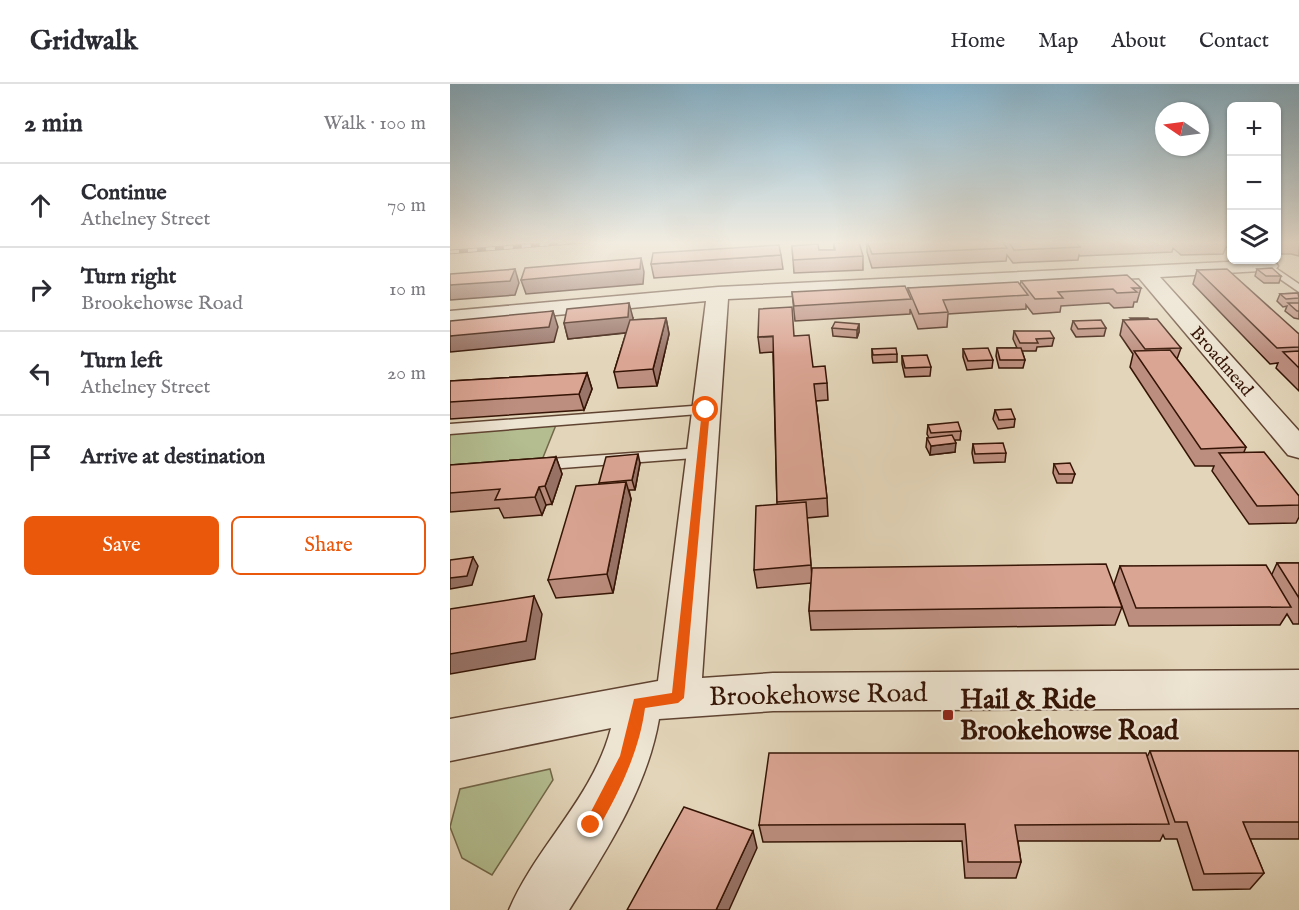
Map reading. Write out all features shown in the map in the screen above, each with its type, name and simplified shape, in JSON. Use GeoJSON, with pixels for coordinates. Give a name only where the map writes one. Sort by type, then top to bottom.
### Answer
{"type":"FeatureCollection","features":[{"type":"Feature","properties":{"kind":"street"},"geometry":{"type":"LineString","coordinates":[[450,318],[717,293],[991,280]]}},
{"type":"Feature","properties":{"kind":"street","name":"Broadmead"},"geometry":{"type":"LineString","coordinates":[[1151,280],[1299,449]]}},
{"type":"Feature","properties":{"kind":"street"},"geometry":{"type":"LineString","coordinates":[[537,910],[615,783],[633,735],[658,701],[701,453],[717,293]]}},
{"type":"Feature","properties":{"kind":"street","name":"Brookehowse Road"},"geometry":{"type":"LineString","coordinates":[[450,740],[658,701],[773,692],[1299,689]]}},
{"type":"Feature","properties":{"kind":"lane"},"geometry":{"type":"LineString","coordinates":[[1287,280],[1299,289]]}},
{"type":"Feature","properties":{"kind":"lane"},"geometry":{"type":"LineString","coordinates":[[450,429],[706,410]]}},
{"type":"Feature","properties":{"kind":"lane"},"geometry":{"type":"LineString","coordinates":[[522,466],[701,453]]}},
{"type":"Feature","properties":{"kind":"green space"},"geometry":{"type":"Polygon","coordinates":[[[556,425],[542,460],[450,467],[450,432],[556,425]]]}},
{"type":"Feature","properties":{"kind":"green space"},"geometry":{"type":"Polygon","coordinates":[[[550,769],[553,780],[492,875],[462,858],[450,827],[460,789],[550,769]]]}},
{"type":"Feature","properties":{"kind":"building"},"geometry":{"type":"Polygon","coordinates":[[[450,280],[511,280],[510,281],[450,285],[450,280]]]}},
{"type":"Feature","properties":{"kind":"building"},"geometry":{"type":"Polygon","coordinates":[[[1132,280],[1141,288],[1132,288],[1137,292],[1117,293],[1113,289],[1058,292],[1063,298],[1035,299],[1021,281],[1132,280]]]}},
{"type":"Feature","properties":{"kind":"building"},"geometry":{"type":"Polygon","coordinates":[[[1207,280],[1239,280],[1299,334],[1299,347],[1277,348],[1207,280]]]}},
{"type":"Feature","properties":{"kind":"building"},"geometry":{"type":"Polygon","coordinates":[[[1018,282],[1028,295],[943,300],[948,312],[919,314],[908,288],[1018,282]]]}},
{"type":"Feature","properties":{"kind":"building"},"geometry":{"type":"Polygon","coordinates":[[[905,286],[911,299],[794,306],[792,292],[905,286]]]}},
{"type":"Feature","properties":{"kind":"building"},"geometry":{"type":"Polygon","coordinates":[[[1298,293],[1299,298],[1286,299],[1280,294],[1298,293]]]}},
{"type":"Feature","properties":{"kind":"building"},"geometry":{"type":"Polygon","coordinates":[[[629,303],[628,317],[564,323],[567,309],[629,303]]]}},
{"type":"Feature","properties":{"kind":"building"},"geometry":{"type":"Polygon","coordinates":[[[1288,303],[1299,303],[1299,311],[1297,311],[1288,303]]]}},
{"type":"Feature","properties":{"kind":"building"},"geometry":{"type":"Polygon","coordinates":[[[792,307],[794,336],[809,335],[813,367],[825,366],[827,383],[814,384],[827,498],[777,502],[773,336],[758,337],[759,309],[792,307]]]}},
{"type":"Feature","properties":{"kind":"building"},"geometry":{"type":"Polygon","coordinates":[[[553,311],[549,327],[450,336],[450,321],[553,311]]]}},
{"type":"Feature","properties":{"kind":"building"},"geometry":{"type":"Polygon","coordinates":[[[666,318],[653,369],[614,372],[630,320],[666,318]]]}},
{"type":"Feature","properties":{"kind":"building"},"geometry":{"type":"Polygon","coordinates":[[[1157,319],[1181,348],[1145,349],[1123,320],[1157,319]]]}},
{"type":"Feature","properties":{"kind":"building"},"geometry":{"type":"Polygon","coordinates":[[[1101,320],[1106,328],[1078,329],[1073,321],[1101,320]]]}},
{"type":"Feature","properties":{"kind":"building"},"geometry":{"type":"Polygon","coordinates":[[[835,322],[859,324],[857,330],[832,328],[835,322]]]}},
{"type":"Feature","properties":{"kind":"building"},"geometry":{"type":"Polygon","coordinates":[[[1014,331],[1050,331],[1054,338],[1036,339],[1038,343],[1020,343],[1014,331]]]}},
{"type":"Feature","properties":{"kind":"building"},"geometry":{"type":"Polygon","coordinates":[[[896,348],[897,354],[873,355],[872,349],[896,348]]]}},
{"type":"Feature","properties":{"kind":"building"},"geometry":{"type":"Polygon","coordinates":[[[988,348],[993,360],[968,361],[963,349],[988,348]]]}},
{"type":"Feature","properties":{"kind":"building"},"geometry":{"type":"Polygon","coordinates":[[[997,348],[1021,348],[1025,360],[1000,360],[997,348]]]}},
{"type":"Feature","properties":{"kind":"building"},"geometry":{"type":"Polygon","coordinates":[[[1170,350],[1246,447],[1201,449],[1134,351],[1170,350]]]}},
{"type":"Feature","properties":{"kind":"building"},"geometry":{"type":"Polygon","coordinates":[[[1299,351],[1299,368],[1283,352],[1299,351]]]}},
{"type":"Feature","properties":{"kind":"building"},"geometry":{"type":"Polygon","coordinates":[[[927,355],[931,367],[905,368],[902,356],[927,355]]]}},
{"type":"Feature","properties":{"kind":"building"},"geometry":{"type":"Polygon","coordinates":[[[587,373],[579,394],[450,402],[450,381],[587,373]]]}},
{"type":"Feature","properties":{"kind":"building"},"geometry":{"type":"Polygon","coordinates":[[[1011,409],[1015,419],[999,420],[995,410],[1011,409]]]}},
{"type":"Feature","properties":{"kind":"building"},"geometry":{"type":"Polygon","coordinates":[[[958,422],[961,431],[931,433],[928,425],[958,422]]]}},
{"type":"Feature","properties":{"kind":"building"},"geometry":{"type":"Polygon","coordinates":[[[952,435],[956,443],[931,446],[927,438],[952,435]]]}},
{"type":"Feature","properties":{"kind":"building"},"geometry":{"type":"Polygon","coordinates":[[[1003,443],[1006,453],[975,454],[973,444],[1003,443]]]}},
{"type":"Feature","properties":{"kind":"building"},"geometry":{"type":"Polygon","coordinates":[[[1264,452],[1299,496],[1299,505],[1257,506],[1219,453],[1264,452]]]}},
{"type":"Feature","properties":{"kind":"building"},"geometry":{"type":"Polygon","coordinates":[[[638,454],[632,480],[599,483],[606,457],[638,454]]]}},
{"type":"Feature","properties":{"kind":"building"},"geometry":{"type":"Polygon","coordinates":[[[556,457],[545,486],[539,487],[535,497],[495,500],[500,489],[450,493],[450,465],[556,457]]]}},
{"type":"Feature","properties":{"kind":"building"},"geometry":{"type":"Polygon","coordinates":[[[1070,463],[1075,474],[1059,474],[1054,464],[1070,463]]]}},
{"type":"Feature","properties":{"kind":"building"},"geometry":{"type":"Polygon","coordinates":[[[626,482],[607,574],[548,580],[576,486],[626,482]]]}},
{"type":"Feature","properties":{"kind":"building"},"geometry":{"type":"Polygon","coordinates":[[[806,502],[811,565],[754,570],[756,506],[806,502]]]}},
{"type":"Feature","properties":{"kind":"building"},"geometry":{"type":"Polygon","coordinates":[[[473,557],[467,576],[450,578],[450,560],[473,557]]]}},
{"type":"Feature","properties":{"kind":"building"},"geometry":{"type":"Polygon","coordinates":[[[1277,563],[1299,563],[1299,598],[1277,563]]]}},
{"type":"Feature","properties":{"kind":"building"},"geometry":{"type":"Polygon","coordinates":[[[1106,564],[1122,607],[809,611],[812,568],[1106,564]]]}},
{"type":"Feature","properties":{"kind":"building"},"geometry":{"type":"Polygon","coordinates":[[[1266,565],[1291,607],[1136,608],[1120,566],[1266,565]]]}},
{"type":"Feature","properties":{"kind":"building"},"geometry":{"type":"Polygon","coordinates":[[[534,596],[526,641],[450,654],[450,609],[534,596]]]}},
{"type":"Feature","properties":{"kind":"building"},"geometry":{"type":"Polygon","coordinates":[[[1150,751],[1299,751],[1299,822],[1243,822],[1264,873],[1204,874],[1187,822],[1175,822],[1150,751]]]}},
{"type":"Feature","properties":{"kind":"building"},"geometry":{"type":"Polygon","coordinates":[[[769,753],[1146,753],[1169,824],[1015,825],[1021,862],[968,862],[965,824],[759,825],[769,753]]]}},
{"type":"Feature","properties":{"kind":"building"},"geometry":{"type":"Polygon","coordinates":[[[684,807],[753,831],[716,910],[627,910],[684,807]]]}},
{"type":"Feature","properties":{"kind":"place","name":"Hail & Ride Brookehowse Road"},"geometry":{"type":"Point","coordinates":[948,715]}},
{"type":"Feature","properties":{"kind":"route"},"geometry":{"type":"LineString","coordinates":[[591,825],[615,783],[627,756],[639,704],[678,698],[706,410]]}}]}
